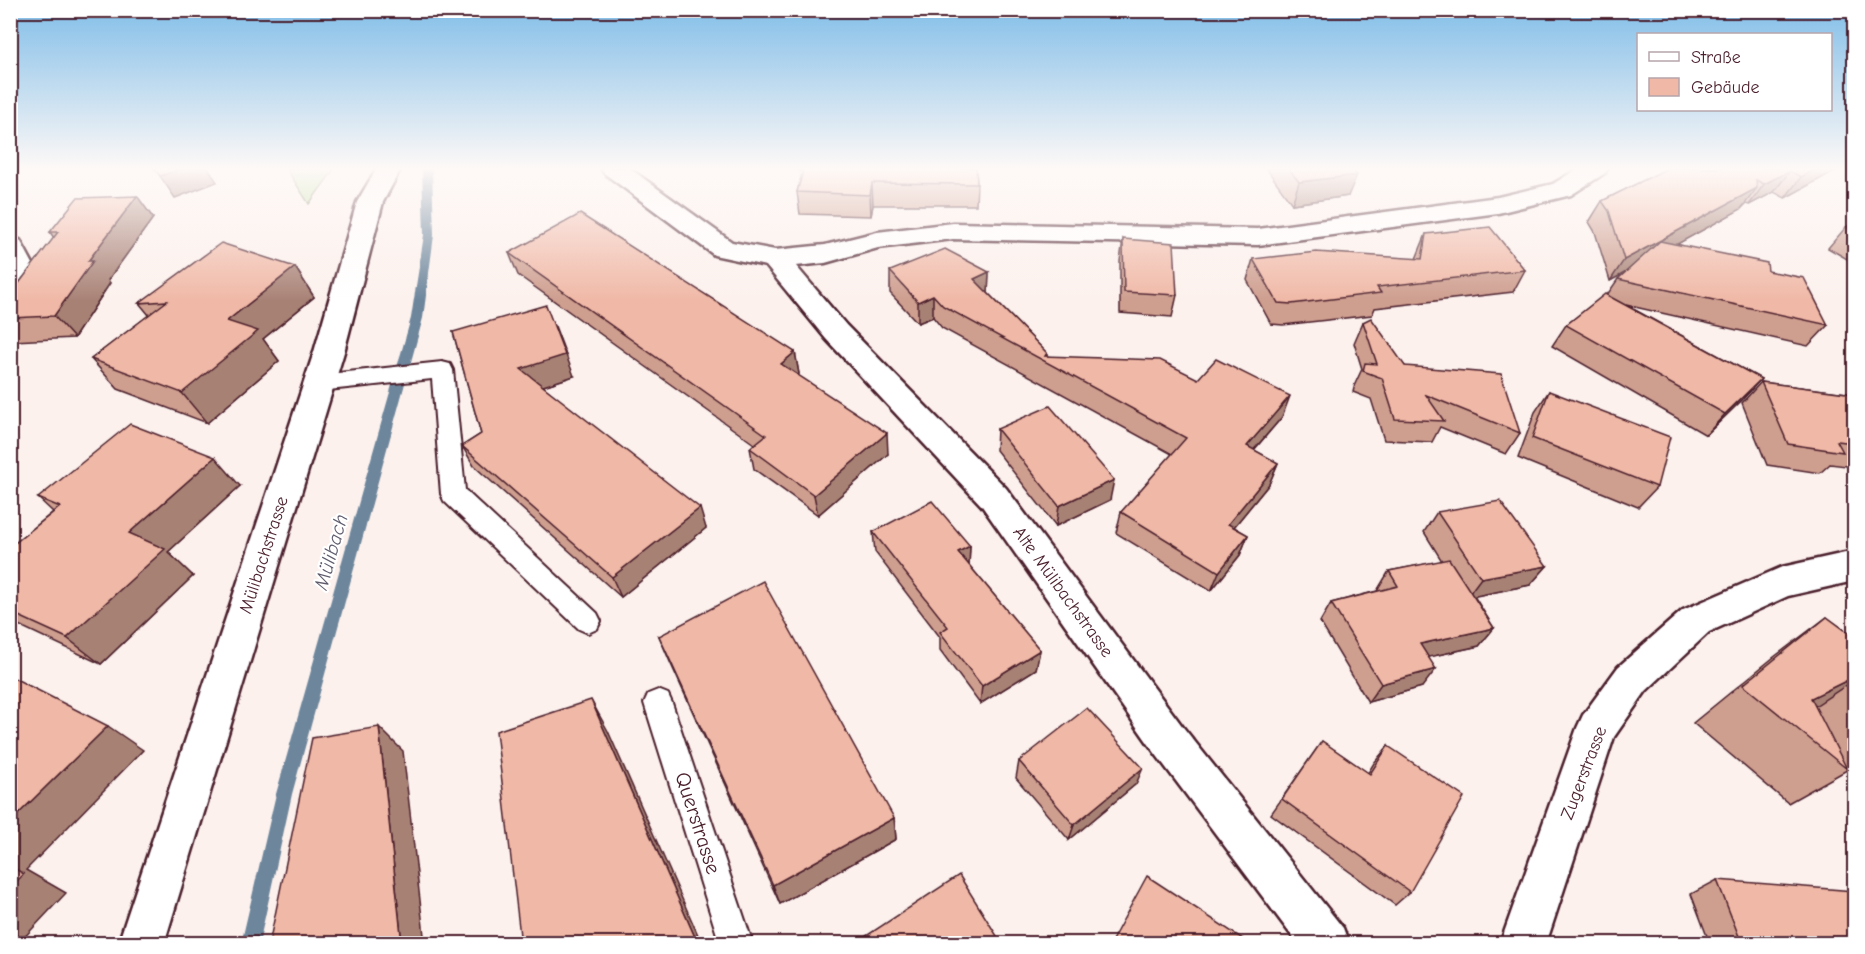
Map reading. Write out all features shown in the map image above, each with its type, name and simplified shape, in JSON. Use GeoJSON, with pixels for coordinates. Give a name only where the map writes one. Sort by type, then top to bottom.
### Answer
{"type":"FeatureCollection","features":[{"type":"Feature","properties":{"kind":"street","name":"Mülibachstrasse"},"geometry":{"type":"LineString","coordinates":[[141,944],[319,383],[367,213]]}},
{"type":"Feature","properties":{"kind":"street"},"geometry":{"type":"LineString","coordinates":[[674,213],[724,249],[775,260],[825,254],[877,240],[953,231],[1258,237],[1442,213]]}},
{"type":"Feature","properties":{"kind":"street"},"geometry":{"type":"LineString","coordinates":[[10,246],[19,264],[10,274]]}},
{"type":"Feature","properties":{"kind":"street","name":"Alte Mülibachstrasse"},"geometry":{"type":"LineString","coordinates":[[775,260],[836,332],[994,497],[1169,740],[1327,944]]}},
{"type":"Feature","properties":{"kind":"street","name":"Zugerstrasse"},"geometry":{"type":"LineString","coordinates":[[1522,944],[1598,728],[1632,679],[1696,621],[1782,582],[1854,566]]}},
{"type":"Feature","properties":{"kind":"lane"},"geometry":{"type":"LineString","coordinates":[[319,383],[442,370],[453,494],[588,621]]}},
{"type":"Feature","properties":{"kind":"lane","name":"Querstrasse"},"geometry":{"type":"LineString","coordinates":[[658,703],[737,944]]}},
{"type":"Feature","properties":{"kind":"building"},"geometry":{"type":"Polygon","coordinates":[[[65,213],[125,213],[88,261],[93,261],[54,316],[10,318],[10,295],[58,232],[50,232],[65,213]]]}},
{"type":"Feature","properties":{"kind":"building"},"geometry":{"type":"Polygon","coordinates":[[[1609,213],[1712,213],[1624,260],[1609,213]]]}},
{"type":"Feature","properties":{"kind":"building"},"geometry":{"type":"Polygon","coordinates":[[[580,214],[795,352],[781,364],[887,433],[814,495],[750,448],[766,435],[509,253],[580,214]]]}},
{"type":"Feature","properties":{"kind":"building"},"geometry":{"type":"Polygon","coordinates":[[[1854,222],[1854,231],[1846,227],[1854,222]]]}},
{"type":"Feature","properties":{"kind":"building"},"geometry":{"type":"Polygon","coordinates":[[[1490,227],[1525,270],[1377,287],[1381,293],[1291,304],[1278,303],[1253,259],[1316,252],[1422,259],[1426,234],[1490,227]]]}},
{"type":"Feature","properties":{"kind":"building"},"geometry":{"type":"Polygon","coordinates":[[[1123,239],[1174,243],[1177,295],[1124,292],[1123,239]]]}},
{"type":"Feature","properties":{"kind":"building"},"geometry":{"type":"Polygon","coordinates":[[[1660,241],[1767,263],[1768,271],[1804,278],[1828,325],[1618,279],[1660,241]]]}},
{"type":"Feature","properties":{"kind":"building"},"geometry":{"type":"Polygon","coordinates":[[[221,243],[295,267],[227,321],[258,331],[182,393],[91,359],[167,301],[139,303],[221,243]]]}},
{"type":"Feature","properties":{"kind":"building"},"geometry":{"type":"Polygon","coordinates":[[[945,249],[989,272],[974,279],[1047,353],[1045,356],[1160,360],[1198,379],[1216,359],[1290,396],[1247,446],[1278,463],[1228,524],[1248,535],[1219,572],[1121,512],[1186,438],[943,306],[933,295],[918,302],[890,271],[945,249]]]}},
{"type":"Feature","properties":{"kind":"building"},"geometry":{"type":"Polygon","coordinates":[[[1605,294],[1761,379],[1725,414],[1566,325],[1605,294]]]}},
{"type":"Feature","properties":{"kind":"building"},"geometry":{"type":"Polygon","coordinates":[[[546,305],[565,355],[521,369],[700,508],[612,577],[462,446],[481,434],[453,332],[546,305]]]}},
{"type":"Feature","properties":{"kind":"building"},"geometry":{"type":"Polygon","coordinates":[[[1371,318],[1405,366],[1501,374],[1520,433],[1426,395],[1444,421],[1395,419],[1382,378],[1363,371],[1365,363],[1377,364],[1363,322],[1371,318]]]}},
{"type":"Feature","properties":{"kind":"building"},"geometry":{"type":"Polygon","coordinates":[[[1761,382],[1854,394],[1854,443],[1837,441],[1843,452],[1788,444],[1761,382]]]}},
{"type":"Feature","properties":{"kind":"building"},"geometry":{"type":"Polygon","coordinates":[[[1549,391],[1670,437],[1657,487],[1532,438],[1549,391]]]}},
{"type":"Feature","properties":{"kind":"building"},"geometry":{"type":"Polygon","coordinates":[[[1050,406],[1114,480],[1059,506],[997,429],[1050,406]]]}},
{"type":"Feature","properties":{"kind":"building"},"geometry":{"type":"Polygon","coordinates":[[[130,424],[215,457],[129,533],[165,549],[67,638],[10,612],[10,547],[60,507],[38,498],[130,424]]]}},
{"type":"Feature","properties":{"kind":"building"},"geometry":{"type":"Polygon","coordinates":[[[932,501],[970,546],[958,552],[1040,650],[982,686],[940,632],[948,627],[873,532],[932,501]]]}},
{"type":"Feature","properties":{"kind":"building"},"geometry":{"type":"Polygon","coordinates":[[[1500,501],[1547,566],[1481,578],[1437,512],[1500,501]]]}},
{"type":"Feature","properties":{"kind":"building"},"geometry":{"type":"Polygon","coordinates":[[[1449,559],[1494,628],[1420,644],[1436,669],[1381,684],[1331,603],[1398,586],[1389,571],[1449,559]]]}},
{"type":"Feature","properties":{"kind":"building"},"geometry":{"type":"Polygon","coordinates":[[[763,581],[894,818],[773,885],[659,636],[763,581]]]}},
{"type":"Feature","properties":{"kind":"building"},"geometry":{"type":"Polygon","coordinates":[[[1827,617],[1854,637],[1854,677],[1811,698],[1847,769],[1743,685],[1827,617]]]}},
{"type":"Feature","properties":{"kind":"building"},"geometry":{"type":"Polygon","coordinates":[[[10,676],[108,726],[10,822],[10,676]]]}},
{"type":"Feature","properties":{"kind":"building"},"geometry":{"type":"Polygon","coordinates":[[[591,700],[698,944],[521,944],[496,731],[591,700]]]}},
{"type":"Feature","properties":{"kind":"building"},"geometry":{"type":"Polygon","coordinates":[[[1087,708],[1143,768],[1074,825],[1019,761],[1087,708]]]}},
{"type":"Feature","properties":{"kind":"building"},"geometry":{"type":"Polygon","coordinates":[[[379,727],[402,944],[269,944],[312,738],[379,727]]]}},
{"type":"Feature","properties":{"kind":"building"},"geometry":{"type":"Polygon","coordinates":[[[1322,741],[1370,774],[1388,746],[1464,797],[1410,892],[1282,799],[1322,741]]]}},
{"type":"Feature","properties":{"kind":"building"},"geometry":{"type":"Polygon","coordinates":[[[10,866],[24,874],[10,888],[10,866]]]}},
{"type":"Feature","properties":{"kind":"building"},"geometry":{"type":"Polygon","coordinates":[[[959,875],[1002,944],[854,944],[959,875]]]}},
{"type":"Feature","properties":{"kind":"building"},"geometry":{"type":"Polygon","coordinates":[[[1147,876],[1246,941],[1245,944],[1110,944],[1147,876]]]}},
{"type":"Feature","properties":{"kind":"building"},"geometry":{"type":"Polygon","coordinates":[[[1717,880],[1854,891],[1854,944],[1742,944],[1717,880]]]}},
{"type":"Feature","properties":{"kind":"waterway","name":"Mülibach"},"geometry":{"type":"LineString","coordinates":[[250,944],[284,794],[417,318],[429,235],[428,213]]}}]}
